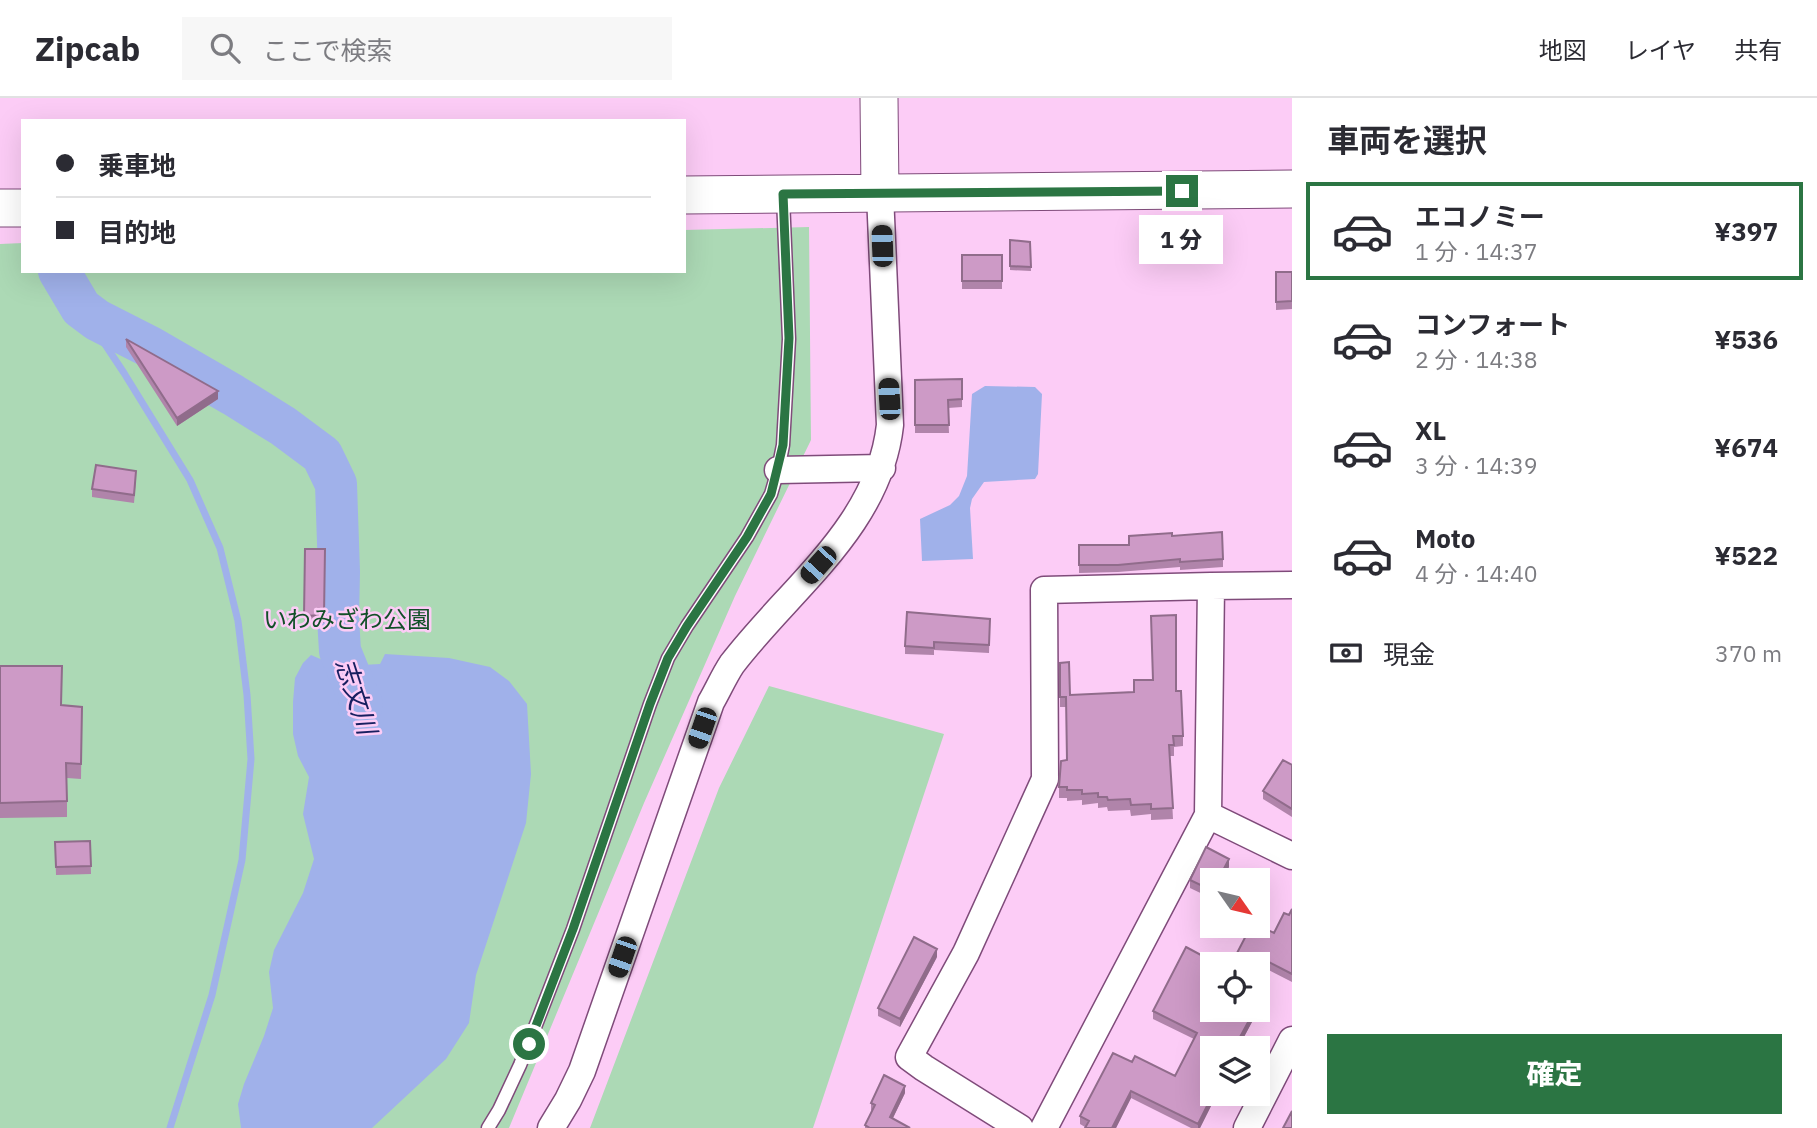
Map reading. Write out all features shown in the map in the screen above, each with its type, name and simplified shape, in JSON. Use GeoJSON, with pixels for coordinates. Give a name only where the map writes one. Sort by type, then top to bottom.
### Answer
{"type":"FeatureCollection","features":[{"type":"Feature","properties":{"kind":"street"},"geometry":{"type":"LineString","coordinates":[[551,1128],[568,1100],[586,1059],[711,702],[730,667],[857,517],[881,468],[888,447],[890,425],[880,194],[879,98]]}},
{"type":"Feature","properties":{"kind":"street"},"geometry":{"type":"LineString","coordinates":[[686,195],[1292,189]]}},
{"type":"Feature","properties":{"kind":"street"},"geometry":{"type":"LineString","coordinates":[[0,208],[21,208]]}},
{"type":"Feature","properties":{"kind":"street"},"geometry":{"type":"LineString","coordinates":[[778,470],[881,468]]}},
{"type":"Feature","properties":{"kind":"street"},"geometry":{"type":"LineString","coordinates":[[1020,1128],[925,1069],[909,1056],[966,953],[1045,779],[1044,590],[1292,585]]}},
{"type":"Feature","properties":{"kind":"street"},"geometry":{"type":"LineString","coordinates":[[1044,1128],[1208,815],[1211,586]]}},
{"type":"Feature","properties":{"kind":"street"},"geometry":{"type":"LineString","coordinates":[[1208,815],[1292,856]]}},
{"type":"Feature","properties":{"kind":"street"},"geometry":{"type":"LineString","coordinates":[[1247,1128],[1292,1040]]}},
{"type":"Feature","properties":{"kind":"lane"},"geometry":{"type":"LineString","coordinates":[[488,1128],[520,1065],[542,1010],[668,658],[747,537],[771,494],[783,445],[789,338],[783,194]]}},
{"type":"Feature","properties":{"kind":"green space","name":"いわみざわ公園"},"geometry":{"type":"Polygon","coordinates":[[[809,227],[811,440],[735,596],[644,803],[509,1128],[0,1128],[0,244],[21,243],[21,273],[686,273],[686,230],[809,227]]]}},
{"type":"Feature","properties":{"kind":"green space"},"geometry":{"type":"Polygon","coordinates":[[[769,686],[944,734],[813,1128],[590,1128],[719,788],[769,686]]]}},
{"type":"Feature","properties":{"kind":"water"},"geometry":{"type":"Polygon","coordinates":[[[985,386],[1035,387],[1042,394],[1038,474],[1035,479],[984,482],[972,499],[970,508],[973,559],[922,561],[920,519],[950,505],[959,496],[967,476],[972,394],[985,386]]]}},
{"type":"Feature","properties":{"kind":"water"},"geometry":{"type":"Polygon","coordinates":[[[328,647],[358,656],[362,665],[380,664],[385,654],[449,658],[490,667],[509,681],[527,704],[531,774],[526,823],[476,975],[469,1023],[446,1059],[372,1128],[241,1128],[238,1104],[273,1008],[269,972],[274,950],[303,893],[314,859],[303,814],[309,777],[298,756],[293,734],[295,678],[311,655],[325,661],[328,647]]]}},
{"type":"Feature","properties":{"kind":"building"},"geometry":{"type":"Polygon","coordinates":[[[1010,240],[1030,242],[1031,267],[1010,266],[1010,240]]]}},
{"type":"Feature","properties":{"kind":"building"},"geometry":{"type":"Polygon","coordinates":[[[962,255],[1002,255],[1002,281],[962,281],[962,255]]]}},
{"type":"Feature","properties":{"kind":"building"},"geometry":{"type":"Polygon","coordinates":[[[1276,272],[1292,272],[1292,301],[1276,302],[1276,272]]]}},
{"type":"Feature","properties":{"kind":"building"},"geometry":{"type":"Polygon","coordinates":[[[126,339],[218,391],[177,418],[126,339]]]}},
{"type":"Feature","properties":{"kind":"building"},"geometry":{"type":"Polygon","coordinates":[[[962,379],[962,399],[948,400],[949,425],[915,425],[915,380],[962,379]]]}},
{"type":"Feature","properties":{"kind":"building"},"geometry":{"type":"Polygon","coordinates":[[[96,465],[136,471],[134,495],[92,489],[96,465]]]}},
{"type":"Feature","properties":{"kind":"building"},"geometry":{"type":"Polygon","coordinates":[[[1222,532],[1223,559],[1079,565],[1079,545],[1129,545],[1129,536],[1222,532]]]}},
{"type":"Feature","properties":{"kind":"building"},"geometry":{"type":"Polygon","coordinates":[[[305,549],[325,549],[324,615],[304,616],[305,549]]]}},
{"type":"Feature","properties":{"kind":"building"},"geometry":{"type":"Polygon","coordinates":[[[907,612],[990,619],[989,645],[934,642],[934,648],[905,646],[907,612]]]}},
{"type":"Feature","properties":{"kind":"building"},"geometry":{"type":"Polygon","coordinates":[[[1176,615],[1176,691],[1181,691],[1183,736],[1173,736],[1174,745],[1169,745],[1173,808],[1151,809],[1151,804],[1131,805],[1130,799],[1108,800],[1107,797],[1098,797],[1098,793],[1082,794],[1082,790],[1059,787],[1061,761],[1067,760],[1066,697],[1060,697],[1060,663],[1069,662],[1070,695],[1134,692],[1134,680],[1153,680],[1151,616],[1176,615]]]}},
{"type":"Feature","properties":{"kind":"building"},"geometry":{"type":"Polygon","coordinates":[[[0,666],[62,666],[61,705],[82,707],[81,764],[66,763],[67,801],[0,803],[0,666]]]}},
{"type":"Feature","properties":{"kind":"building"},"geometry":{"type":"Polygon","coordinates":[[[1283,760],[1292,765],[1292,809],[1263,791],[1283,760]]]}},
{"type":"Feature","properties":{"kind":"building"},"geometry":{"type":"Polygon","coordinates":[[[90,841],[91,866],[56,867],[55,842],[90,841]]]}},
{"type":"Feature","properties":{"kind":"building"},"geometry":{"type":"Polygon","coordinates":[[[1206,847],[1229,859],[1224,868],[1200,868],[1200,885],[1190,880],[1206,847]]]}},
{"type":"Feature","properties":{"kind":"building"},"geometry":{"type":"Polygon","coordinates":[[[1292,909],[1292,974],[1270,963],[1270,952],[1238,952],[1245,938],[1270,938],[1270,931],[1274,933],[1284,913],[1289,915],[1292,909]]]}},
{"type":"Feature","properties":{"kind":"building"},"geometry":{"type":"Polygon","coordinates":[[[914,937],[937,949],[900,1019],[878,1008],[914,937]]]}},
{"type":"Feature","properties":{"kind":"building"},"geometry":{"type":"Polygon","coordinates":[[[1186,947],[1200,954],[1200,1022],[1248,1022],[1241,1036],[1200,1036],[1200,1106],[1207,1106],[1198,1124],[1131,1091],[1112,1128],[1085,1128],[1089,1121],[1080,1116],[1113,1053],[1132,1062],[1135,1056],[1175,1076],[1197,1033],[1153,1011],[1186,947]]]}},
{"type":"Feature","properties":{"kind":"building"},"geometry":{"type":"Polygon","coordinates":[[[884,1075],[905,1086],[890,1117],[910,1128],[870,1128],[865,1125],[875,1105],[871,1103],[884,1075]]]}},
{"type":"Feature","properties":{"kind":"building"},"geometry":{"type":"Polygon","coordinates":[[[1292,1111],[1292,1128],[1283,1128],[1292,1111]]]}},
{"type":"Feature","properties":{"kind":"waterway","name":"志文川"},"geometry":{"type":"LineString","coordinates":[[60,273],[81,308],[97,320],[233,395],[283,426],[322,455],[336,484],[340,651],[362,705]]}},
{"type":"Feature","properties":{"kind":"waterway"},"geometry":{"type":"LineString","coordinates":[[81,308],[190,480],[220,548],[238,621],[247,695],[251,759],[242,860],[212,995],[170,1128]]}},
{"type":"Feature","properties":{"kind":"route"},"geometry":{"type":"LineString","coordinates":[[529,1044],[573,929],[668,658],[747,537],[771,494],[783,445],[789,338],[783,194],[1182,191]]}}]}
